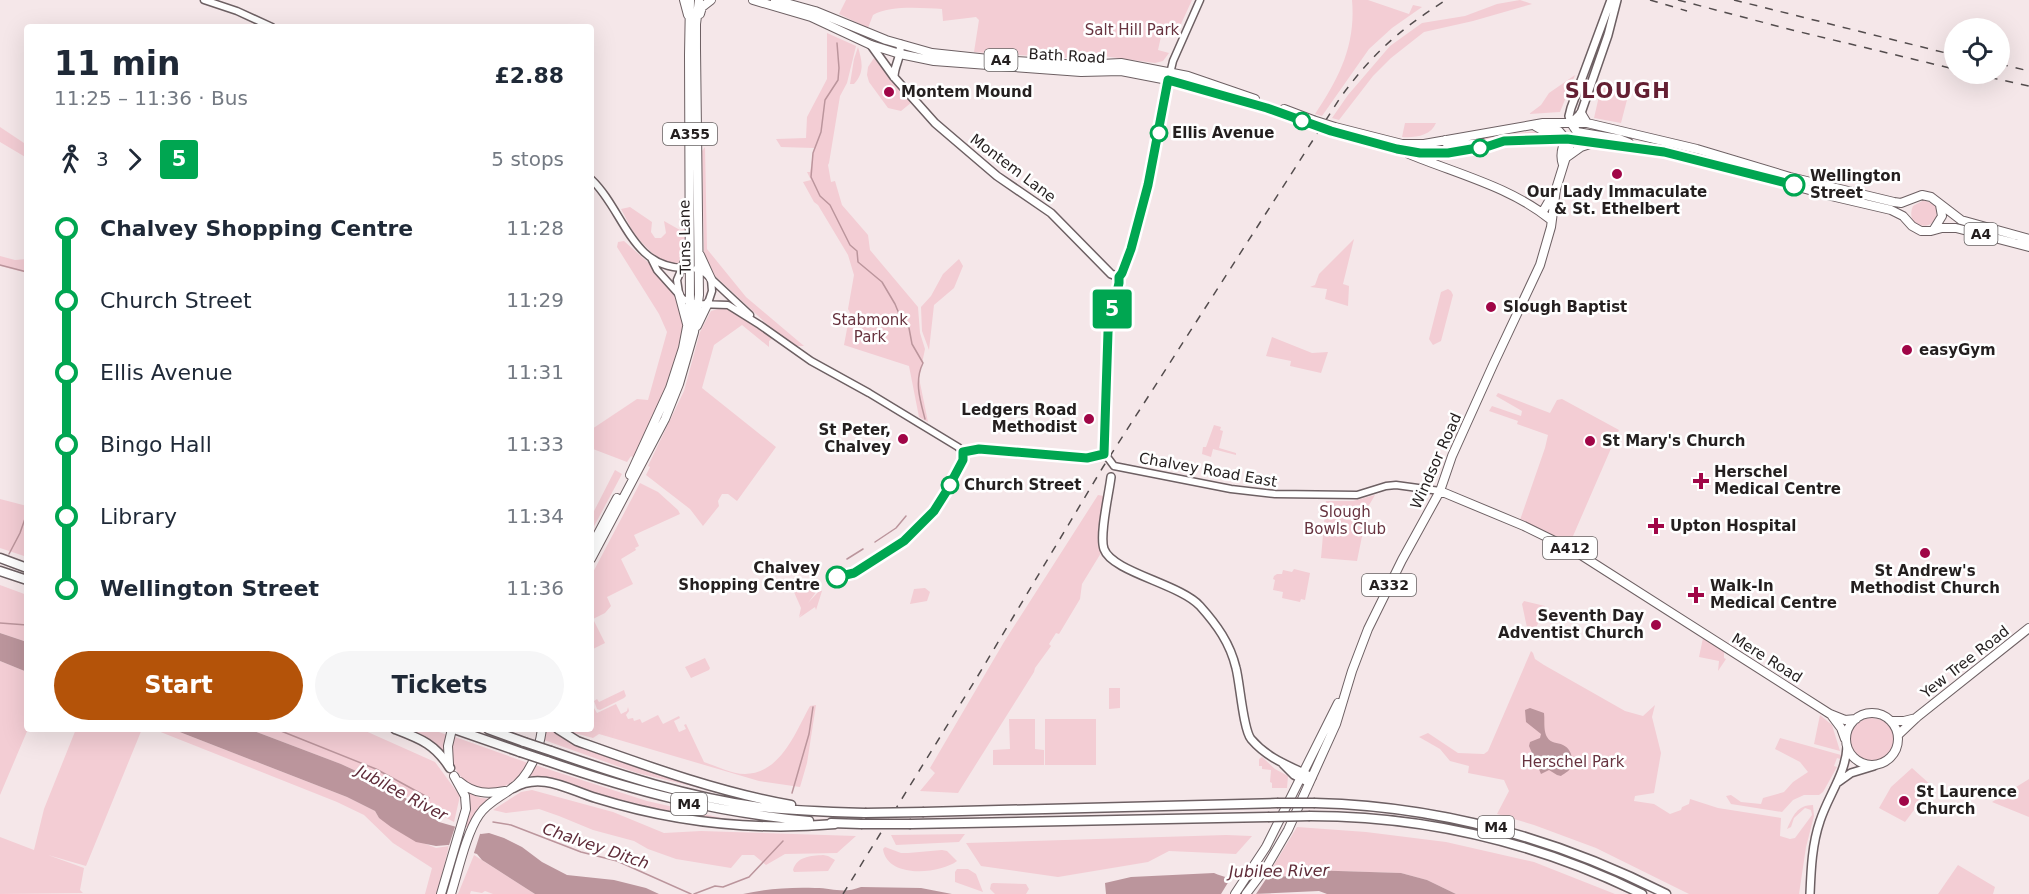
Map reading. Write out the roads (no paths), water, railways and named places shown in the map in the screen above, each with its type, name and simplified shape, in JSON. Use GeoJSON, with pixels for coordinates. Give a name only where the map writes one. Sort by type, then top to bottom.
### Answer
{"type":"FeatureCollection","features":[{"type":"Feature","properties":{"kind":"highway"},"geometry":{"type":"LineString","coordinates":[[0,558],[24,567]]}},
{"type":"Feature","properties":{"kind":"highway"},"geometry":{"type":"LineString","coordinates":[[0,571],[24,579]]}},
{"type":"Feature","properties":{"kind":"highway"},"geometry":{"type":"LineString","coordinates":[[402,732],[430,744],[440,753],[452,772]]}},
{"type":"Feature","properties":{"kind":"highway","name":"M4"},"geometry":{"type":"LineString","coordinates":[[462,732],[626,788],[758,816],[835,824]]}},
{"type":"Feature","properties":{"kind":"highway","name":"M4"},"geometry":{"type":"LineString","coordinates":[[496,732],[647,783],[759,807],[865,813],[1315,803],[1403,809],[1495,827],[1581,855],[1666,894]]}},
{"type":"Feature","properties":{"kind":"highway","name":"M4"},"geometry":{"type":"LineString","coordinates":[[563,732],[577,741],[708,785],[821,812]]}},
{"type":"Feature","properties":{"kind":"highway","name":"M4"},"geometry":{"type":"LineString","coordinates":[[511,789],[529,781],[545,781],[636,810],[691,820],[795,826],[1310,816],[1387,820],[1482,835],[1562,859],[1642,894]]}},
{"type":"Feature","properties":{"kind":"main road"},"geometry":{"type":"LineString","coordinates":[[684,0],[693,22]]}},
{"type":"Feature","properties":{"kind":"main road","name":"Tuns Lane"},"geometry":{"type":"LineString","coordinates":[[640,461],[670,388],[683,348],[687,325],[699,295],[690,269],[694,250],[693,22],[690,0]]}},
{"type":"Feature","properties":{"kind":"main road","name":"Tuns Lane"},"geometry":{"type":"LineString","coordinates":[[693,22],[699,0]]}},
{"type":"Feature","properties":{"kind":"main road"},"geometry":{"type":"LineString","coordinates":[[693,22],[702,7],[711,0]]}},
{"type":"Feature","properties":{"kind":"main road","name":"Bath Road"},"geometry":{"type":"LineString","coordinates":[[753,0],[779,3],[798,10],[898,58],[1081,72],[1121,71],[1169,76]]}},
{"type":"Feature","properties":{"kind":"main road"},"geometry":{"type":"LineString","coordinates":[[1567,139],[1571,123],[1581,113],[1608,35],[1611,0]]}},
{"type":"Feature","properties":{"kind":"main road"},"geometry":{"type":"LineString","coordinates":[[1617,0],[1609,10],[1569,116],[1577,132],[1619,139],[1641,148]]}},
{"type":"Feature","properties":{"kind":"main road","name":"Bath Road"},"geometry":{"type":"LineString","coordinates":[[798,10],[836,20],[900,44],[932,53],[1081,65],[1121,63],[1276,109],[1333,129]]}},
{"type":"Feature","properties":{"kind":"main road"},"geometry":{"type":"LineString","coordinates":[[836,20],[839,29]]}},
{"type":"Feature","properties":{"kind":"main road"},"geometry":{"type":"LineString","coordinates":[[894,77],[900,44]]}},
{"type":"Feature","properties":{"kind":"main road","name":"Montem Lane"},"geometry":{"type":"LineString","coordinates":[[871,45],[894,77],[935,123],[997,176],[1051,213],[1111,274],[1119,277]]}},
{"type":"Feature","properties":{"kind":"main road"},"geometry":{"type":"LineString","coordinates":[[883,63],[898,58]]}},
{"type":"Feature","properties":{"kind":"main road"},"geometry":{"type":"LineString","coordinates":[[1581,113],[1587,123]]}},
{"type":"Feature","properties":{"kind":"main road","name":"A4"},"geometry":{"type":"LineString","coordinates":[[1333,129],[1402,144],[1424,144],[1543,123],[1571,123]]}},
{"type":"Feature","properties":{"kind":"main road"},"geometry":{"type":"LineString","coordinates":[[1571,123],[1587,123],[1697,149],[1790,177],[1894,202],[1901,203],[1914,198],[1927,196],[1940,203],[1942,216],[1932,231],[1921,231],[1908,221],[1907,210],[1914,198]]}},
{"type":"Feature","properties":{"kind":"main road"},"geometry":{"type":"LineString","coordinates":[[1535,126],[1542,130],[1559,131],[1567,139],[1570,147],[1556,189],[1542,213]]}},
{"type":"Feature","properties":{"kind":"main road","name":"A4"},"geometry":{"type":"LineString","coordinates":[[1333,129],[1397,149],[1420,153],[1448,153],[1504,141],[1567,139],[1641,148],[1686,156],[1808,188],[1833,197],[1890,210],[1908,221]]}},
{"type":"Feature","properties":{"kind":"main road"},"geometry":{"type":"LineString","coordinates":[[1445,140],[1448,146],[1504,141]]}},
{"type":"Feature","properties":{"kind":"main road"},"geometry":{"type":"LineString","coordinates":[[1445,140],[1452,170]]}},
{"type":"Feature","properties":{"kind":"main road"},"geometry":{"type":"LineString","coordinates":[[1565,161],[1581,147],[1594,142]]}},
{"type":"Feature","properties":{"kind":"main road"},"geometry":{"type":"LineString","coordinates":[[1397,149],[1517,198],[1551,220]]}},
{"type":"Feature","properties":{"kind":"main road","name":"Windsor Road"},"geometry":{"type":"LineString","coordinates":[[1306,778],[1348,683],[1368,629],[1440,491],[1452,456],[1540,265],[1554,215],[1556,189]]}},
{"type":"Feature","properties":{"kind":"main road","name":"A4"},"geometry":{"type":"LineString","coordinates":[[1940,203],[1961,220],[2029,239]]}},
{"type":"Feature","properties":{"kind":"main road","name":"A4"},"geometry":{"type":"LineString","coordinates":[[1932,231],[1956,228],[2029,247]]}},
{"type":"Feature","properties":{"kind":"main road","name":"A355"},"geometry":{"type":"LineString","coordinates":[[690,269],[694,250]]}},
{"type":"Feature","properties":{"kind":"main road","name":"A355"},"geometry":{"type":"LineString","coordinates":[[694,250],[711,279]]}},
{"type":"Feature","properties":{"kind":"main road"},"geometry":{"type":"LineString","coordinates":[[1104,454],[1108,332],[1119,277]]}},
{"type":"Feature","properties":{"kind":"main road","name":"A355"},"geometry":{"type":"LineString","coordinates":[[679,294],[687,325]]}},
{"type":"Feature","properties":{"kind":"main road","name":"Tuns Lane"},"geometry":{"type":"LineString","coordinates":[[640,461],[665,419],[679,384],[694,332],[694,303]]}},
{"type":"Feature","properties":{"kind":"main road","name":"A355"},"geometry":{"type":"LineString","coordinates":[[694,332],[708,303]]}},
{"type":"Feature","properties":{"kind":"main road","name":"A355"},"geometry":{"type":"LineString","coordinates":[[594,553],[640,461]]}},
{"type":"Feature","properties":{"kind":"main road"},"geometry":{"type":"LineString","coordinates":[[1111,477],[1103,535],[1104,551],[1120,566],[1179,591],[1198,604],[1215,623],[1232,653],[1251,740],[1274,760],[1283,764],[1286,769],[1306,778]]}},
{"type":"Feature","properties":{"kind":"main road","name":"A355"},"geometry":{"type":"LineString","coordinates":[[594,542],[626,488]]}},
{"type":"Feature","properties":{"kind":"main road","name":"Mere Road"},"geometry":{"type":"LineString","coordinates":[[1440,491],[1524,526],[1573,550],[1830,714]]}},
{"type":"Feature","properties":{"kind":"main road","name":"Yew Tree Road"},"geometry":{"type":"LineString","coordinates":[[1898,735],[1917,717],[2029,628]]}},
{"type":"Feature","properties":{"kind":"main road"},"geometry":{"type":"LineString","coordinates":[[1809,894],[1817,828],[1835,785],[1845,762],[1848,728],[1856,719],[1866,714],[1874,713],[1891,721],[1898,735],[1897,748],[1893,755],[1888,760],[1874,766],[1851,773],[1835,785]]}},
{"type":"Feature","properties":{"kind":"main road","name":"A412"},"geometry":{"type":"LineString","coordinates":[[1830,714],[1845,720],[1856,719]]}},
{"type":"Feature","properties":{"kind":"main road","name":"A412"},"geometry":{"type":"LineString","coordinates":[[1830,714],[1841,728],[1847,744]]}},
{"type":"Feature","properties":{"kind":"main road","name":"Yew Tree Road"},"geometry":{"type":"LineString","coordinates":[[1891,721],[1904,721],[1917,717]]}},
{"type":"Feature","properties":{"kind":"main road"},"geometry":{"type":"LineString","coordinates":[[441,894],[467,802],[452,772],[447,752],[452,732]]}},
{"type":"Feature","properties":{"kind":"main road"},"geometry":{"type":"LineString","coordinates":[[451,894],[472,827],[478,816],[486,806],[525,776],[541,732]]}},
{"type":"Feature","properties":{"kind":"main road"},"geometry":{"type":"LineString","coordinates":[[1847,744],[1855,759],[1860,763],[1874,766]]}},
{"type":"Feature","properties":{"kind":"main road"},"geometry":{"type":"LineString","coordinates":[[452,772],[463,785],[476,791],[489,793],[511,789]]}},
{"type":"Feature","properties":{"kind":"main road","name":"A332"},"geometry":{"type":"LineString","coordinates":[[1235,894],[1306,778]]}},
{"type":"Feature","properties":{"kind":"main road","name":"A332"},"geometry":{"type":"LineString","coordinates":[[1246,894],[1267,866],[1288,830],[1306,778]]}},
{"type":"Feature","properties":{"kind":"street"},"geometry":{"type":"LineString","coordinates":[[204,0],[265,24]]}},
{"type":"Feature","properties":{"kind":"street"},"geometry":{"type":"LineString","coordinates":[[1119,277],[1131,249],[1145,194],[1161,127],[1162,107],[1173,61],[1200,0]]}},
{"type":"Feature","properties":{"kind":"street"},"geometry":{"type":"LineString","coordinates":[[594,182],[609,200],[637,246],[651,258],[673,268],[690,269],[711,279],[760,325]]}},
{"type":"Feature","properties":{"kind":"street"},"geometry":{"type":"LineString","coordinates":[[651,258],[657,270],[679,294],[694,303],[728,305],[811,361],[869,393],[963,452],[963,460],[951,483],[926,519],[904,541],[854,573]]}},
{"type":"Feature","properties":{"kind":"street"},"geometry":{"type":"LineString","coordinates":[[679,294],[677,280],[690,269]]}},
{"type":"Feature","properties":{"kind":"street"},"geometry":{"type":"LineString","coordinates":[[708,303],[712,291],[711,279]]}},
{"type":"Feature","properties":{"kind":"street"},"geometry":{"type":"LineString","coordinates":[[963,452],[979,449],[1087,458],[1104,454],[1114,466],[1111,477]]}},
{"type":"Feature","properties":{"kind":"street","name":"Chalvey Road East"},"geometry":{"type":"LineString","coordinates":[[1114,466],[1231,489],[1275,494],[1358,495],[1396,484],[1440,491]]}},
{"type":"Feature","properties":{"kind":"waterway"},"geometry":{"type":"LineString","coordinates":[[837,43],[838,80],[825,100],[821,132],[813,153],[811,177],[820,196],[830,205],[850,245],[857,251],[858,262],[882,282],[902,321],[909,328],[912,344],[923,363],[918,384],[925,419]]}},
{"type":"Feature","properties":{"kind":"waterway"},"geometry":{"type":"LineString","coordinates":[[0,265],[24,271]]}},
{"type":"Feature","properties":{"kind":"waterway"},"geometry":{"type":"LineString","coordinates":[[875,542],[896,528],[906,516]]}},
{"type":"Feature","properties":{"kind":"waterway","name":"Chalvey Ditch"},"geometry":{"type":"LineString","coordinates":[[9,554],[24,522]]}},
{"type":"Feature","properties":{"kind":"waterway"},"geometry":{"type":"LineString","coordinates":[[847,559],[863,549]]}},
{"type":"Feature","properties":{"kind":"waterway","name":"Chalvey Ditch"},"geometry":{"type":"LineString","coordinates":[[0,623],[24,625]]}},
{"type":"Feature","properties":{"kind":"waterway"},"geometry":{"type":"LineString","coordinates":[[792,793],[809,734],[813,707]]}},
{"type":"Feature","properties":{"kind":"waterway","name":"Chalvey Ditch"},"geometry":{"type":"LineString","coordinates":[[284,732],[376,769],[429,798]]}},
{"type":"Feature","properties":{"kind":"waterway","name":"Chalvey Ditch"},"geometry":{"type":"LineString","coordinates":[[493,822],[511,825],[581,852],[617,861],[691,894]]}},
{"type":"Feature","properties":{"kind":"waterway"},"geometry":{"type":"LineString","coordinates":[[694,894],[715,886],[723,887],[749,877],[783,841]]}},
{"type":"Feature","properties":{"kind":"railway"},"geometry":{"type":"LineString","coordinates":[[843,894],[1103,467],[1340,98],[1388,43],[1446,0]]}},
{"type":"Feature","properties":{"kind":"railway"},"geometry":{"type":"LineString","coordinates":[[1650,0],[1687,11]]}},
{"type":"Feature","properties":{"kind":"railway"},"geometry":{"type":"LineString","coordinates":[[1678,0],[1944,67]]}},
{"type":"Feature","properties":{"kind":"railway"},"geometry":{"type":"LineString","coordinates":[[1734,0],[1944,52]]}},
{"type":"Feature","properties":{"kind":"railway"},"geometry":{"type":"LineString","coordinates":[[2010,66],[2029,71]]}},
{"type":"Feature","properties":{"kind":"railway"},"geometry":{"type":"LineString","coordinates":[[2010,82],[2029,86]]}},
{"type":"Feature","properties":{"kind":"place","name":"Montem Mound"},"geometry":{"type":"Point","coordinates":[889,92]}},
{"type":"Feature","properties":{"kind":"place","name":"Ellis Avenue"},"geometry":{"type":"Point","coordinates":[1159,133]}},
{"type":"Feature","properties":{"kind":"place","name":"Our Lady Immaculate & St. Ethelbert"},"geometry":{"type":"Point","coordinates":[1617,174]}},
{"type":"Feature","properties":{"kind":"place","name":"Wellington Street"},"geometry":{"type":"Point","coordinates":[1794,185]}},
{"type":"Feature","properties":{"kind":"place","name":"Slough Baptist"},"geometry":{"type":"Point","coordinates":[1491,307]}},
{"type":"Feature","properties":{"kind":"place","name":"easyGym"},"geometry":{"type":"Point","coordinates":[1907,350]}},
{"type":"Feature","properties":{"kind":"place","name":"Ledgers Road Methodist"},"geometry":{"type":"Point","coordinates":[1089,419]}},
{"type":"Feature","properties":{"kind":"place","name":"St Peter, Chalvey"},"geometry":{"type":"Point","coordinates":[903,439]}},
{"type":"Feature","properties":{"kind":"place","name":"St Mary's Church"},"geometry":{"type":"Point","coordinates":[1590,441]}},
{"type":"Feature","properties":{"kind":"place","name":"Herschel Medical Centre"},"geometry":{"type":"Point","coordinates":[1701,481]}},
{"type":"Feature","properties":{"kind":"place","name":"Church Street"},"geometry":{"type":"Point","coordinates":[950,485]}},
{"type":"Feature","properties":{"kind":"place","name":"Upton Hospital"},"geometry":{"type":"Point","coordinates":[1656,526]}},
{"type":"Feature","properties":{"kind":"place","name":"St Andrew's Methodist Church"},"geometry":{"type":"Point","coordinates":[1925,553]}},
{"type":"Feature","properties":{"kind":"place","name":"Chalvey Shopping Centre"},"geometry":{"type":"Point","coordinates":[837,577]}},
{"type":"Feature","properties":{"kind":"place","name":"Walk-In Medical Centre"},"geometry":{"type":"Point","coordinates":[1696,595]}},
{"type":"Feature","properties":{"kind":"place","name":"Seventh Day Adventist Church"},"geometry":{"type":"Point","coordinates":[1656,625]}},
{"type":"Feature","properties":{"kind":"place","name":"St Laurence Church"},"geometry":{"type":"Point","coordinates":[1904,801]}},
{"type":"Feature","properties":{"kind":"district","name":"SLOUGH"},"geometry":{"type":"Point","coordinates":[1618,91]}},
{"type":"Feature","properties":{"kind":"park label","name":"Salt Hill Park"},"geometry":{"type":"Point","coordinates":[1132,30]}},
{"type":"Feature","properties":{"kind":"park label","name":"Stabmonk Park"},"geometry":{"type":"Point","coordinates":[870,328]}},
{"type":"Feature","properties":{"kind":"park label","name":"Slough Bowls Club"},"geometry":{"type":"Point","coordinates":[1345,520]}},
{"type":"Feature","properties":{"kind":"park label","name":"Herschel Park"},"geometry":{"type":"Point","coordinates":[1573,762]}},
{"type":"Feature","properties":{"kind":"water label","name":"Jubilee River"},"geometry":{"type":"Point","coordinates":[402,793]}},
{"type":"Feature","properties":{"kind":"water label","name":"Jubilee River"},"geometry":{"type":"Point","coordinates":[1279,871]}}]}
